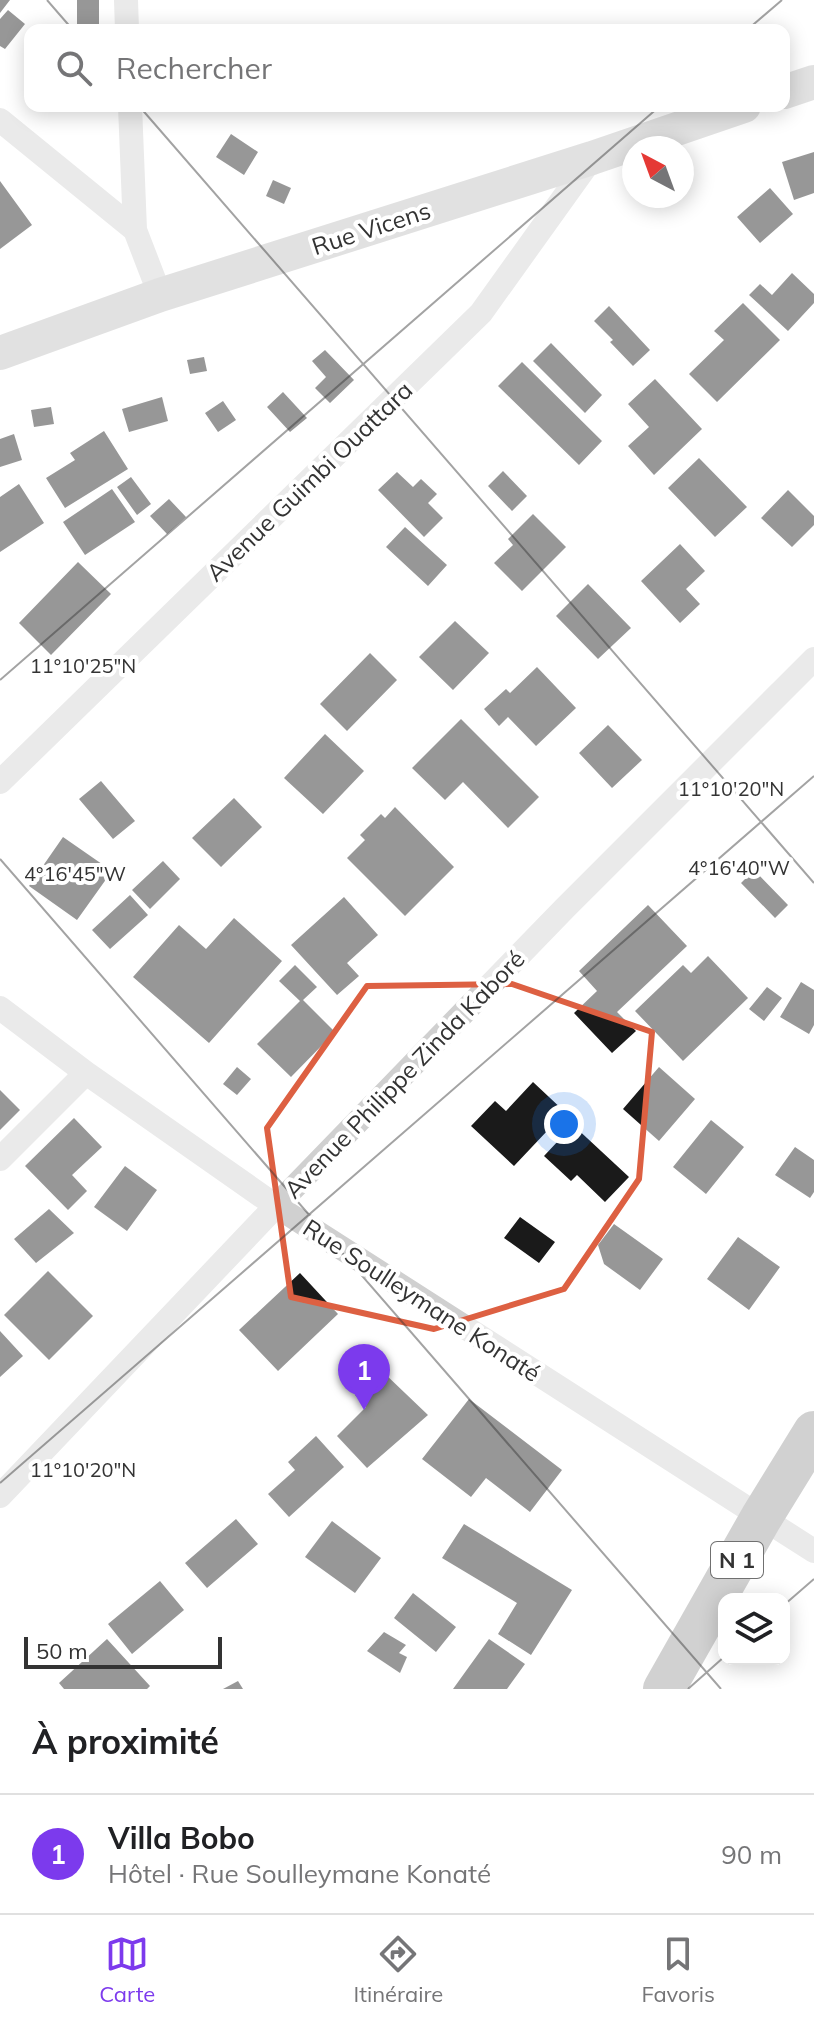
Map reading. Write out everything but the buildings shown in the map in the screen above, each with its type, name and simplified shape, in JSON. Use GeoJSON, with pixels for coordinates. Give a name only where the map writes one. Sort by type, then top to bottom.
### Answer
{"type":"FeatureCollection","features":[{"type":"Feature","properties":{"kind":"highway","name":"N 1"},"geometry":{"type":"LineString","coordinates":[[664,1689],[761,1518],[814,1432]]}},
{"type":"Feature","properties":{"kind":"street"},"geometry":{"type":"LineString","coordinates":[[126,0],[127,24]]}},
{"type":"Feature","properties":{"kind":"street"},"geometry":{"type":"LineString","coordinates":[[790,90],[814,82]]}},
{"type":"Feature","properties":{"kind":"street"},"geometry":{"type":"LineString","coordinates":[[130,112],[135,230],[160,295]]}},
{"type":"Feature","properties":{"kind":"street","name":"Rue Vicens"},"geometry":{"type":"LineString","coordinates":[[0,353],[160,295],[592,158],[726,112]]}},
{"type":"Feature","properties":{"kind":"street"},"geometry":{"type":"LineString","coordinates":[[0,120],[135,230]]}},
{"type":"Feature","properties":{"kind":"street","name":"Avenue Guimbi Ouattara"},"geometry":{"type":"LineString","coordinates":[[0,782],[481,313],[592,158]]}},
{"type":"Feature","properties":{"kind":"street","name":"Avenue Philippe Zinda Kaboré"},"geometry":{"type":"LineString","coordinates":[[0,1496],[575,898],[814,659]]}},
{"type":"Feature","properties":{"kind":"street","name":"Rue Soulleymane Konaté"},"geometry":{"type":"LineString","coordinates":[[0,1008],[86,1073],[276,1206],[814,1551]]}},
{"type":"Feature","properties":{"kind":"street"},"geometry":{"type":"LineString","coordinates":[[0,1159],[86,1073]]}},
{"type":"Feature","properties":{"kind":"highlighted area"},"geometry":{"type":"Polygon","coordinates":[[[512,984],[652,1032],[639,1179],[564,1289],[434,1329],[291,1297],[267,1128],[367,986],[512,984]]]}},
{"type":"Feature","properties":{"kind":"place","name":"Villa Bobo"},"geometry":{"type":"Point","coordinates":[364,1410]}}]}
